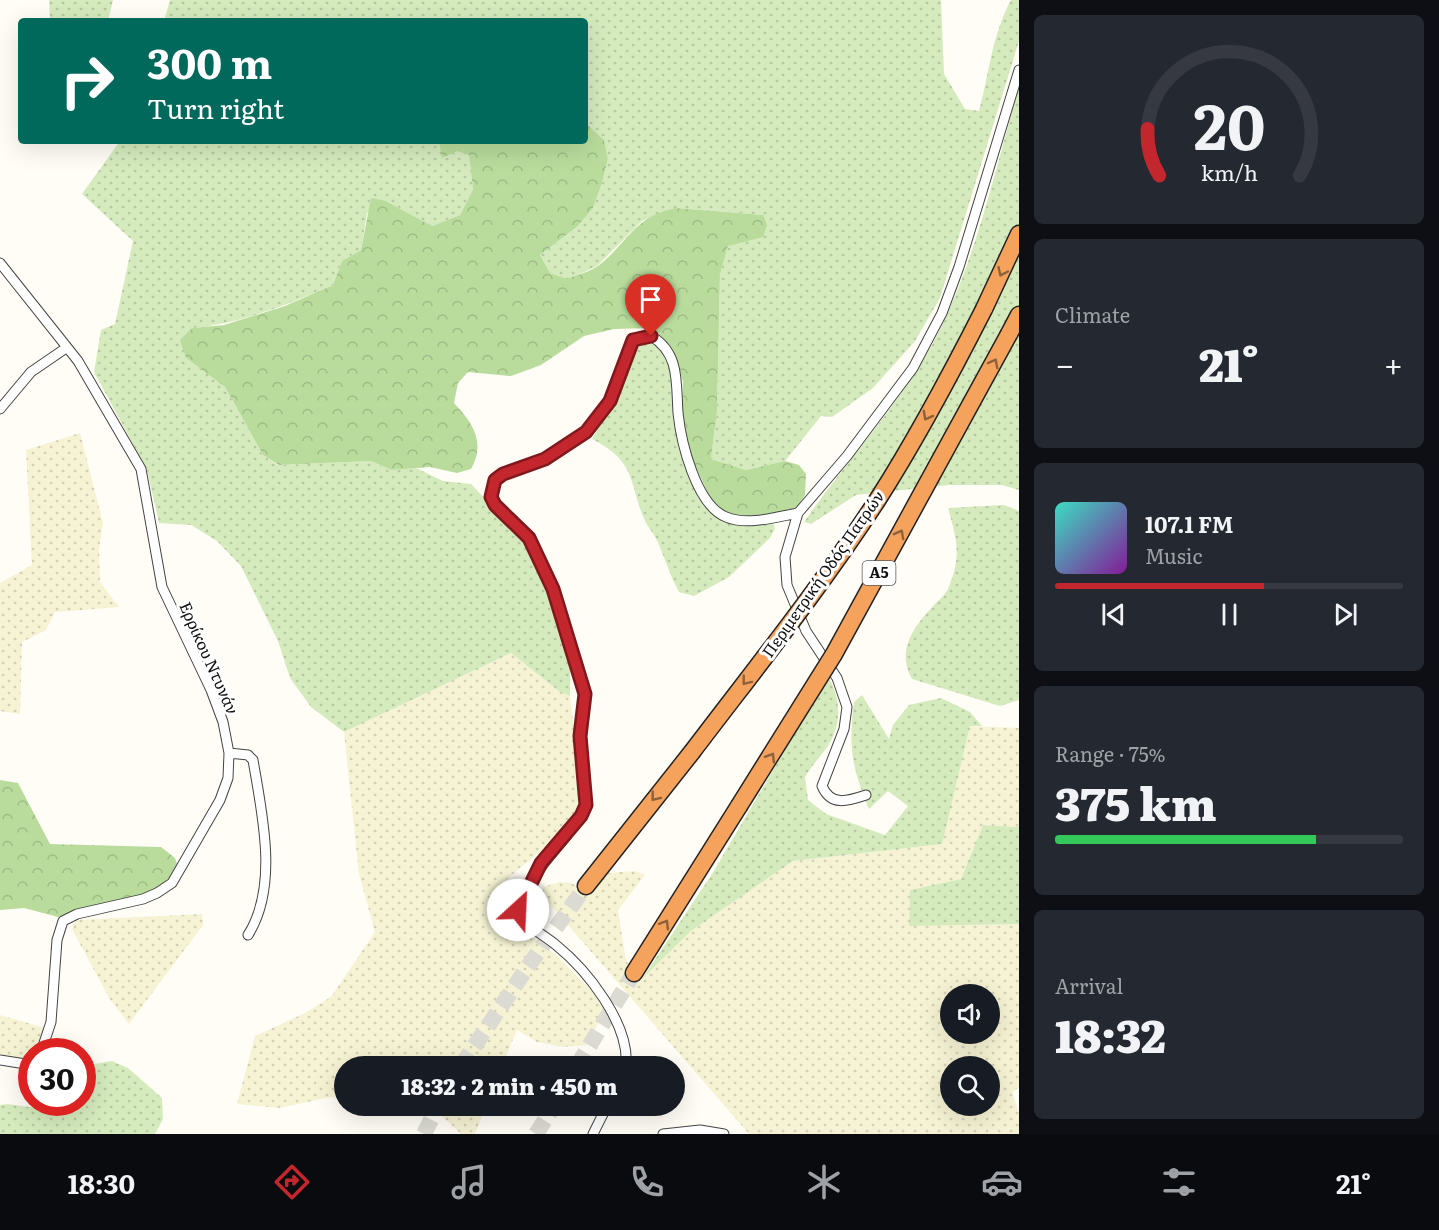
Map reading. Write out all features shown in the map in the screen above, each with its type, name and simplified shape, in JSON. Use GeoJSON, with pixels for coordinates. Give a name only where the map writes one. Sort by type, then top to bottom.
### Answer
{"type":"FeatureCollection","features":[{"type":"Feature","properties":{"kind":"highway","name":"Περιμετρική Οδός Πατρών"},"geometry":{"type":"LineString","coordinates":[[586,886],[784,632],[877,500],[925,421],[984,309],[1019,234]]}},
{"type":"Feature","properties":{"kind":"highway","name":"Α5"},"geometry":{"type":"LineString","coordinates":[[634,973],[834,654],[1019,315]]}},
{"type":"Feature","properties":{"kind":"street"},"geometry":{"type":"LineString","coordinates":[[867,795],[846,801],[834,801],[826,794],[822,786],[844,729],[847,707],[837,678],[806,631],[787,585],[785,557],[798,513],[847,456],[913,368],[942,313],[959,267],[1019,70]]}},
{"type":"Feature","properties":{"kind":"street","name":"Ερρίκου Ντυνάν"},"geometry":{"type":"LineString","coordinates":[[0,263],[78,361],[141,469],[162,587],[212,690],[223,722],[229,753],[229,772],[220,800],[172,882],[157,893],[143,899],[77,914],[63,921],[57,940],[51,1022],[46,1038]]}},
{"type":"Feature","properties":{"kind":"street"},"geometry":{"type":"LineString","coordinates":[[626,1056],[625,1039],[607,1002],[558,946],[522,919],[518,910],[541,863],[581,816],[586,805],[580,736],[585,694],[553,589],[529,538],[495,505],[491,497],[495,480],[503,474],[545,459],[586,432],[610,401],[633,340],[651,336],[660,341],[672,358],[678,382],[678,414],[688,459],[704,496],[714,510],[728,518],[746,519],[766,519],[798,513]]}},
{"type":"Feature","properties":{"kind":"street"},"geometry":{"type":"LineString","coordinates":[[0,409],[31,372],[66,348]]}},
{"type":"Feature","properties":{"kind":"street"},"geometry":{"type":"LineString","coordinates":[[229,753],[248,755],[253,760],[261,804],[265,880],[257,920],[248,935]]}},
{"type":"Feature","properties":{"kind":"street"},"geometry":{"type":"LineString","coordinates":[[0,1060],[18,1063]]}},
{"type":"Feature","properties":{"kind":"street"},"geometry":{"type":"LineString","coordinates":[[593,1134],[602,1116]]}},
{"type":"Feature","properties":{"kind":"street"},"geometry":{"type":"LineString","coordinates":[[663,1134],[691,1130],[724,1134]]}},
{"type":"Feature","properties":{"kind":"shaded area"},"geometry":{"type":"Polygon","coordinates":[[[80,433],[103,523],[99,549],[100,582],[119,607],[55,612],[46,630],[22,642],[20,714],[0,711],[0,583],[32,565],[26,450],[80,433]]]}},
{"type":"Feature","properties":{"kind":"shaded area"},"geometry":{"type":"Polygon","coordinates":[[[511,653],[560,692],[570,696],[583,804],[579,813],[549,844],[495,889],[496,900],[528,934],[555,954],[589,988],[605,1010],[587,1045],[562,1047],[537,1042],[517,1030],[506,1056],[334,1056],[334,1097],[279,1108],[237,1104],[255,1036],[303,1014],[331,997],[375,932],[359,874],[344,732],[511,653]]]}},
{"type":"Feature","properties":{"kind":"shaded area"},"geometry":{"type":"Polygon","coordinates":[[[970,726],[1019,728],[1019,827],[983,825],[961,879],[910,890],[909,925],[1019,924],[1019,1087],[1012,1093],[1019,1112],[1019,1134],[749,1134],[685,1060],[685,1056],[681,1056],[542,895],[543,887],[559,882],[571,883],[589,892],[608,873],[635,871],[645,875],[618,910],[626,961],[642,978],[691,931],[793,861],[941,844],[970,726]]]}},
{"type":"Feature","properties":{"kind":"shaded area"},"geometry":{"type":"Polygon","coordinates":[[[202,914],[203,925],[129,1024],[109,998],[72,929],[76,920],[202,914]]]}},
{"type":"Feature","properties":{"kind":"shaded area"},"geometry":{"type":"Polygon","coordinates":[[[0,1015],[45,1028],[41,1038],[18,1038],[18,1058],[0,1054],[0,1015]]]}},
{"type":"Feature","properties":{"kind":"shaded area"},"geometry":{"type":"Polygon","coordinates":[[[442,1116],[482,1116],[475,1134],[461,1134],[442,1116]]]}},
{"type":"Feature","properties":{"kind":"green space"},"geometry":{"type":"Polygon","coordinates":[[[49,0],[113,0],[109,18],[50,18],[49,0]]]}},
{"type":"Feature","properties":{"kind":"green space"},"geometry":{"type":"Polygon","coordinates":[[[170,0],[941,0],[944,74],[965,109],[979,111],[999,27],[1011,0],[1019,0],[1019,41],[940,298],[915,341],[873,388],[832,417],[821,416],[785,461],[746,470],[711,459],[717,411],[720,275],[728,246],[763,215],[676,208],[642,221],[597,266],[567,280],[550,273],[540,255],[578,226],[593,208],[608,159],[604,140],[588,125],[588,18],[165,18],[170,0]]]}},
{"type":"Feature","properties":{"kind":"green space"},"geometry":{"type":"Polygon","coordinates":[[[1019,87],[1019,490],[1002,485],[949,485],[856,495],[811,524],[804,522],[903,391],[932,345],[972,251],[1019,87]]]}},
{"type":"Feature","properties":{"kind":"green space"},"geometry":{"type":"Polygon","coordinates":[[[588,125],[604,140],[608,159],[593,208],[578,226],[540,255],[550,273],[567,279],[598,266],[632,231],[650,217],[662,212],[676,208],[763,215],[767,225],[763,237],[728,246],[720,275],[717,411],[711,459],[746,470],[785,461],[799,465],[806,474],[805,495],[797,507],[771,515],[735,516],[714,506],[691,457],[682,413],[683,382],[676,357],[661,337],[647,328],[614,329],[584,336],[541,365],[511,376],[468,372],[458,383],[454,403],[467,418],[475,434],[477,451],[471,469],[457,473],[430,467],[391,470],[371,461],[279,465],[263,455],[225,387],[186,358],[180,340],[192,328],[224,325],[285,306],[333,285],[342,261],[361,250],[371,198],[386,201],[432,226],[460,215],[473,189],[469,155],[457,151],[442,158],[440,144],[588,144],[588,125]]]}},
{"type":"Feature","properties":{"kind":"green space"},"geometry":{"type":"Polygon","coordinates":[[[118,144],[445,144],[469,155],[473,189],[460,215],[432,226],[386,201],[367,213],[361,250],[342,261],[333,285],[264,312],[211,326],[192,328],[186,358],[225,387],[263,455],[278,465],[371,461],[391,470],[416,468],[443,481],[471,484],[525,541],[552,605],[570,665],[570,696],[560,692],[511,653],[344,732],[311,707],[290,678],[278,641],[241,566],[217,541],[191,525],[159,523],[147,470],[94,372],[101,330],[115,324],[133,241],[82,194],[118,144]]]}},
{"type":"Feature","properties":{"kind":"green space"},"geometry":{"type":"Polygon","coordinates":[[[651,340],[665,356],[668,365],[680,448],[690,479],[703,502],[715,516],[727,522],[773,523],[775,528],[770,538],[729,577],[694,596],[679,592],[658,542],[645,521],[624,465],[606,447],[592,439],[613,404],[636,344],[651,340]]]}},
{"type":"Feature","properties":{"kind":"green space"},"geometry":{"type":"Polygon","coordinates":[[[1004,505],[1019,511],[1019,700],[1000,706],[912,679],[907,669],[906,649],[913,631],[948,589],[955,567],[957,548],[948,508],[1004,505]]]}},
{"type":"Feature","properties":{"kind":"green space"},"geometry":{"type":"Polygon","coordinates":[[[828,677],[838,704],[837,723],[831,741],[805,777],[808,800],[826,814],[885,835],[908,806],[888,791],[869,809],[853,757],[851,732],[854,702],[862,695],[889,739],[893,725],[909,705],[941,698],[970,712],[982,726],[970,726],[942,844],[793,861],[691,931],[642,979],[712,874],[828,677]]]}},
{"type":"Feature","properties":{"kind":"green space"},"geometry":{"type":"Polygon","coordinates":[[[0,780],[18,783],[50,844],[161,847],[175,858],[177,864],[170,877],[160,888],[133,898],[58,917],[24,908],[0,910],[0,780]]]}},
{"type":"Feature","properties":{"kind":"green space"},"geometry":{"type":"Polygon","coordinates":[[[983,825],[1019,827],[1019,924],[909,926],[910,890],[961,879],[983,825]]]}},
{"type":"Feature","properties":{"kind":"green space"},"geometry":{"type":"Polygon","coordinates":[[[112,1061],[128,1068],[162,1098],[163,1119],[155,1134],[0,1134],[0,1105],[18,1105],[18,1116],[96,1116],[96,1064],[112,1061]]]}},
{"type":"Feature","properties":{"kind":"tunnel"},"geometry":{"type":"LineString","coordinates":[[468,1056],[586,886]]}},
{"type":"Feature","properties":{"kind":"tunnel"},"geometry":{"type":"LineString","coordinates":[[583,1056],[634,973]]}},
{"type":"Feature","properties":{"kind":"tunnel"},"geometry":{"type":"LineString","coordinates":[[424,1134],[433,1116]]}},
{"type":"Feature","properties":{"kind":"tunnel"},"geometry":{"type":"LineString","coordinates":[[536,1134],[548,1116]]}},
{"type":"Feature","properties":{"kind":"route"},"geometry":{"type":"LineString","coordinates":[[518,910],[541,863],[581,816],[586,805],[580,736],[585,694],[553,589],[540,560],[529,538],[495,505],[491,497],[492,489],[495,480],[503,474],[545,459],[586,432],[610,401],[633,340],[639,336],[651,336]]}}]}
